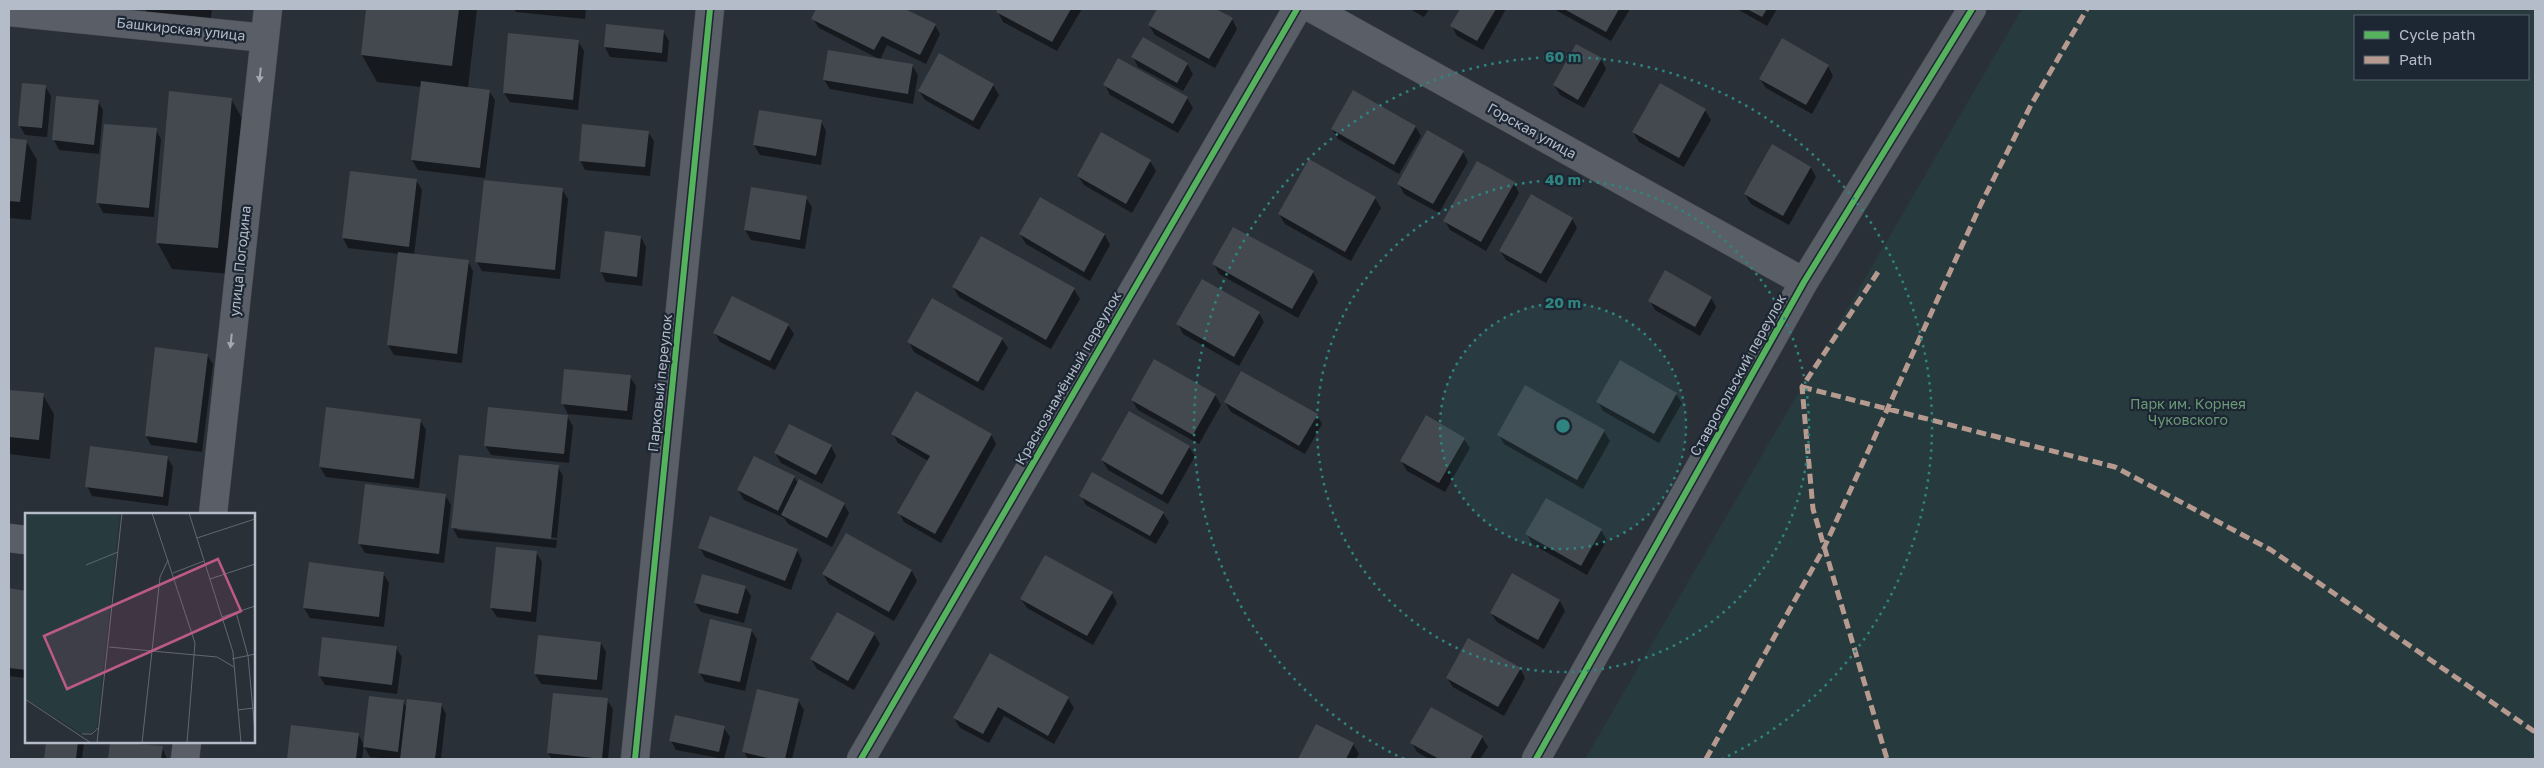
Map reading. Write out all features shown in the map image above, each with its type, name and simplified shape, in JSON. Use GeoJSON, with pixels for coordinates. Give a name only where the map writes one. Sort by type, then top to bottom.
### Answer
{"type":"FeatureCollection","features":[{"type":"Feature","properties":{"kind":"street","name":"улица Погодина"},"geometry":{"type":"LineString","coordinates":[[213,513],[268,9]]}},
{"type":"Feature","properties":{"kind":"street","name":"Парковый переулок"},"geometry":{"type":"LineString","coordinates":[[635,759],[710,9]]}},
{"type":"Feature","properties":{"kind":"street","name":"Краснознамённый переулок"},"geometry":{"type":"LineString","coordinates":[[861,759],[1297,9]]}},
{"type":"Feature","properties":{"kind":"street","name":"Горская улица"},"geometry":{"type":"LineString","coordinates":[[1312,9],[1804,282]]}},
{"type":"Feature","properties":{"kind":"street","name":"Ставропольский переулок"},"geometry":{"type":"LineString","coordinates":[[1536,759],[1804,282],[1972,9]]}},
{"type":"Feature","properties":{"kind":"street","name":"Башкирская улица"},"geometry":{"type":"LineString","coordinates":[[9,12],[73,14],[264,38]]}},
{"type":"Feature","properties":{"kind":"street"},"geometry":{"type":"LineString","coordinates":[[9,538],[25,540]]}},
{"type":"Feature","properties":{"kind":"street"},"geometry":{"type":"LineString","coordinates":[[186,759],[187,743]]}},
{"type":"Feature","properties":{"kind":"green space","name":"Парк им. Корнея Чуковского"},"geometry":{"type":"Polygon","coordinates":[[[2022,9],[2535,9],[2535,759],[1585,759],[2022,9]]]}},
{"type":"Feature","properties":{"kind":"building"},"geometry":{"type":"Polygon","coordinates":[[[366,9],[459,9],[452,66],[361,55],[366,9]]]}},
{"type":"Feature","properties":{"kind":"building"},"geometry":{"type":"Polygon","coordinates":[[[816,9],[905,9],[936,24],[920,55],[882,36],[874,50],[811,19],[816,9]]]}},
{"type":"Feature","properties":{"kind":"building"},"geometry":{"type":"Polygon","coordinates":[[[998,9],[1071,9],[1052,42],[996,12],[998,9]]]}},
{"type":"Feature","properties":{"kind":"building"},"geometry":{"type":"Polygon","coordinates":[[[1157,9],[1216,9],[1233,18],[1209,59],[1148,25],[1157,9]]]}},
{"type":"Feature","properties":{"kind":"building"},"geometry":{"type":"Polygon","coordinates":[[[1460,9],[1496,9],[1477,41],[1450,26],[1460,9]]]}},
{"type":"Feature","properties":{"kind":"building"},"geometry":{"type":"Polygon","coordinates":[[[1564,9],[1619,9],[1606,32],[1564,9]]]}},
{"type":"Feature","properties":{"kind":"building"},"geometry":{"type":"Polygon","coordinates":[[[1747,9],[1767,9],[1762,17],[1747,9]]]}},
{"type":"Feature","properties":{"kind":"building"},"geometry":{"type":"Polygon","coordinates":[[[606,24],[664,30],[662,53],[604,47],[606,24]]]}},
{"type":"Feature","properties":{"kind":"building"},"geometry":{"type":"Polygon","coordinates":[[[508,33],[579,40],[573,100],[503,93],[508,33]]]}},
{"type":"Feature","properties":{"kind":"building"},"geometry":{"type":"Polygon","coordinates":[[[1143,37],[1188,63],[1177,83],[1131,57],[1143,37]]]}},
{"type":"Feature","properties":{"kind":"building"},"geometry":{"type":"Polygon","coordinates":[[[1782,38],[1829,65],[1806,105],[1759,79],[1782,38]]]}},
{"type":"Feature","properties":{"kind":"building"},"geometry":{"type":"Polygon","coordinates":[[[1576,44],[1602,58],[1578,100],[1553,85],[1576,44]]]}},
{"type":"Feature","properties":{"kind":"building"},"geometry":{"type":"Polygon","coordinates":[[[828,50],[913,64],[908,94],[823,80],[828,50]]]}},
{"type":"Feature","properties":{"kind":"building"},"geometry":{"type":"Polygon","coordinates":[[[939,53],[994,84],[973,121],[918,91],[939,53]]]}},
{"type":"Feature","properties":{"kind":"building"},"geometry":{"type":"Polygon","coordinates":[[[1118,58],[1188,97],[1173,124],[1103,85],[1118,58]]]}},
{"type":"Feature","properties":{"kind":"building"},"geometry":{"type":"Polygon","coordinates":[[[421,81],[490,90],[480,168],[411,160],[421,81]]]}},
{"type":"Feature","properties":{"kind":"building"},"geometry":{"type":"Polygon","coordinates":[[[22,83],[46,85],[42,128],[18,126],[22,83]]]}},
{"type":"Feature","properties":{"kind":"building"},"geometry":{"type":"Polygon","coordinates":[[[1660,83],[1706,109],[1679,158],[1632,132],[1660,83]]]}},
{"type":"Feature","properties":{"kind":"building"},"geometry":{"type":"Polygon","coordinates":[[[1353,90],[1416,126],[1394,165],[1331,129],[1353,90]]]}},
{"type":"Feature","properties":{"kind":"building"},"geometry":{"type":"Polygon","coordinates":[[[169,91],[232,98],[218,248],[156,243],[169,91]]]}},
{"type":"Feature","properties":{"kind":"building"},"geometry":{"type":"Polygon","coordinates":[[[56,96],[99,100],[94,145],[52,140],[56,96]]]}},
{"type":"Feature","properties":{"kind":"building"},"geometry":{"type":"Polygon","coordinates":[[[759,110],[822,120],[816,156],[753,145],[759,110]]]}},
{"type":"Feature","properties":{"kind":"building"},"geometry":{"type":"Polygon","coordinates":[[[104,124],[157,128],[149,208],[96,203],[104,124]]]}},
{"type":"Feature","properties":{"kind":"building"},"geometry":{"type":"Polygon","coordinates":[[[582,124],[649,131],[645,167],[579,161],[582,124]]]}},
{"type":"Feature","properties":{"kind":"building"},"geometry":{"type":"Polygon","coordinates":[[[1427,130],[1464,151],[1433,204],[1397,184],[1427,130]]]}},
{"type":"Feature","properties":{"kind":"building"},"geometry":{"type":"Polygon","coordinates":[[[1101,132],[1151,160],[1126,204],[1077,176],[1101,132]]]}},
{"type":"Feature","properties":{"kind":"building"},"geometry":{"type":"Polygon","coordinates":[[[9,138],[27,140],[20,202],[9,201],[9,138]]]}},
{"type":"Feature","properties":{"kind":"building"},"geometry":{"type":"Polygon","coordinates":[[[1772,144],[1811,167],[1783,216],[1744,194],[1772,144]]]}},
{"type":"Feature","properties":{"kind":"building"},"geometry":{"type":"Polygon","coordinates":[[[1309,159],[1376,197],[1345,252],[1278,214],[1309,159]]]}},
{"type":"Feature","properties":{"kind":"building"},"geometry":{"type":"Polygon","coordinates":[[[1477,161],[1515,182],[1481,242],[1443,221],[1477,161]]]}},
{"type":"Feature","properties":{"kind":"building"},"geometry":{"type":"Polygon","coordinates":[[[350,171],[417,179],[409,247],[342,238],[350,171]]]}},
{"type":"Feature","properties":{"kind":"building"},"geometry":{"type":"Polygon","coordinates":[[[484,180],[563,188],[555,270],[475,262],[484,180]]]}},
{"type":"Feature","properties":{"kind":"building"},"geometry":{"type":"Polygon","coordinates":[[[751,187],[807,196],[800,240],[744,230],[751,187]]]}},
{"type":"Feature","properties":{"kind":"building"},"geometry":{"type":"Polygon","coordinates":[[[1531,194],[1573,218],[1541,274],[1499,251],[1531,194]]]}},
{"type":"Feature","properties":{"kind":"building"},"geometry":{"type":"Polygon","coordinates":[[[1040,197],[1105,234],[1084,272],[1019,234],[1040,197]]]}},
{"type":"Feature","properties":{"kind":"building"},"geometry":{"type":"Polygon","coordinates":[[[1233,227],[1314,271],[1292,309],[1212,264],[1233,227]]]}},
{"type":"Feature","properties":{"kind":"building"},"geometry":{"type":"Polygon","coordinates":[[[605,231],[641,236],[637,277],[600,272],[605,231]]]}},
{"type":"Feature","properties":{"kind":"building"},"geometry":{"type":"Polygon","coordinates":[[[981,236],[1075,288],[1046,340],[952,287],[981,236]]]}},
{"type":"Feature","properties":{"kind":"building"},"geometry":{"type":"Polygon","coordinates":[[[398,252],[469,260],[457,354],[387,345],[398,252]]]}},
{"type":"Feature","properties":{"kind":"building"},"geometry":{"type":"Polygon","coordinates":[[[1665,270],[1712,297],[1695,327],[1648,301],[1665,270]]]}},
{"type":"Feature","properties":{"kind":"building"},"geometry":{"type":"Polygon","coordinates":[[[1202,279],[1260,312],[1234,357],[1176,324],[1202,279]]]}},
{"type":"Feature","properties":{"kind":"building"},"geometry":{"type":"Polygon","coordinates":[[[732,296],[789,324],[770,361],[713,333],[732,296]]]}},
{"type":"Feature","properties":{"kind":"building"},"geometry":{"type":"Polygon","coordinates":[[[932,298],[1003,338],[978,382],[907,342],[932,298]]]}},
{"type":"Feature","properties":{"kind":"building"},"geometry":{"type":"Polygon","coordinates":[[[155,347],[208,354],[197,443],[145,436],[155,347]]]}},
{"type":"Feature","properties":{"kind":"building"},"geometry":{"type":"Polygon","coordinates":[[[1154,359],[1216,394],[1193,435],[1131,400],[1154,359]]]}},
{"type":"Feature","properties":{"kind":"building"},"geometry":{"type":"Polygon","coordinates":[[[1620,360],[1677,393],[1654,434],[1596,402],[1620,360]]]}},
{"type":"Feature","properties":{"kind":"building"},"geometry":{"type":"Polygon","coordinates":[[[564,369],[631,375],[627,411],[561,404],[564,369]]]}},
{"type":"Feature","properties":{"kind":"building"},"geometry":{"type":"Polygon","coordinates":[[[1241,371],[1318,414],[1299,446],[1224,402],[1241,371]]]}},
{"type":"Feature","properties":{"kind":"building"},"geometry":{"type":"Polygon","coordinates":[[[1525,385],[1605,430],[1577,480],[1497,435],[1525,385]]]}},
{"type":"Feature","properties":{"kind":"building"},"geometry":{"type":"Polygon","coordinates":[[[9,390],[44,393],[39,440],[9,437],[9,390]]]}},
{"type":"Feature","properties":{"kind":"building"},"geometry":{"type":"Polygon","coordinates":[[[916,391],[992,434],[935,534],[897,513],[930,456],[891,434],[916,391]]]}},
{"type":"Feature","properties":{"kind":"building"},"geometry":{"type":"Polygon","coordinates":[[[326,407],[421,419],[414,479],[319,467],[326,407]]]}},
{"type":"Feature","properties":{"kind":"building"},"geometry":{"type":"Polygon","coordinates":[[[488,407],[568,415],[564,454],[484,446],[488,407]]]}},
{"type":"Feature","properties":{"kind":"building"},"geometry":{"type":"Polygon","coordinates":[[[1129,411],[1190,446],[1162,495],[1101,460],[1129,411]]]}},
{"type":"Feature","properties":{"kind":"building"},"geometry":{"type":"Polygon","coordinates":[[[1426,415],[1465,438],[1439,483],[1400,461],[1426,415]]]}},
{"type":"Feature","properties":{"kind":"building"},"geometry":{"type":"Polygon","coordinates":[[[789,424],[832,445],[816,475],[774,453],[789,424]]]}},
{"type":"Feature","properties":{"kind":"building"},"geometry":{"type":"Polygon","coordinates":[[[90,446],[168,456],[163,497],[85,487],[90,446]]]}},
{"type":"Feature","properties":{"kind":"building"},"geometry":{"type":"Polygon","coordinates":[[[459,455],[559,465],[551,539],[451,528],[459,455]]]}},
{"type":"Feature","properties":{"kind":"building"},"geometry":{"type":"Polygon","coordinates":[[[754,456],[795,476],[778,511],[737,490],[754,456]]]}},
{"type":"Feature","properties":{"kind":"building"},"geometry":{"type":"Polygon","coordinates":[[[1092,472],[1164,512],[1150,536],[1079,496],[1092,472]]]}},
{"type":"Feature","properties":{"kind":"building"},"geometry":{"type":"Polygon","coordinates":[[[799,479],[845,503],[827,538],[781,515],[799,479]]]}},
{"type":"Feature","properties":{"kind":"building"},"geometry":{"type":"Polygon","coordinates":[[[365,484],[446,494],[439,554],[358,544],[365,484]]]}},
{"type":"Feature","properties":{"kind":"building"},"geometry":{"type":"Polygon","coordinates":[[[1546,498],[1602,529],[1581,566],[1525,534],[1546,498]]]}},
{"type":"Feature","properties":{"kind":"building"},"geometry":{"type":"Polygon","coordinates":[[[710,516],[798,549],[785,581],[698,548],[710,516]]]}},
{"type":"Feature","properties":{"kind":"building"},"geometry":{"type":"Polygon","coordinates":[[[846,533],[912,570],[889,612],[822,574],[846,533]]]}},
{"type":"Feature","properties":{"kind":"building"},"geometry":{"type":"Polygon","coordinates":[[[496,547],[537,551],[531,612],[490,608],[496,547]]]}},
{"type":"Feature","properties":{"kind":"building"},"geometry":{"type":"Polygon","coordinates":[[[1045,555],[1113,592],[1087,636],[1020,599],[1045,555]]]}},
{"type":"Feature","properties":{"kind":"building"},"geometry":{"type":"Polygon","coordinates":[[[309,562],[384,572],[379,617],[303,608],[309,562]]]}},
{"type":"Feature","properties":{"kind":"building"},"geometry":{"type":"Polygon","coordinates":[[[1512,573],[1560,600],[1538,640],[1490,613],[1512,573]]]}},
{"type":"Feature","properties":{"kind":"building"},"geometry":{"type":"Polygon","coordinates":[[[702,574],[746,586],[738,614],[694,603],[702,574]]]}},
{"type":"Feature","properties":{"kind":"building"},"geometry":{"type":"Polygon","coordinates":[[[9,588],[25,591],[25,670],[9,668],[9,588]]]}},
{"type":"Feature","properties":{"kind":"building"},"geometry":{"type":"Polygon","coordinates":[[[837,612],[875,633],[848,681],[810,659],[837,612]]]}},
{"type":"Feature","properties":{"kind":"building"},"geometry":{"type":"Polygon","coordinates":[[[710,619],[752,629],[740,682],[698,673],[710,619]]]}},
{"type":"Feature","properties":{"kind":"building"},"geometry":{"type":"Polygon","coordinates":[[[538,635],[601,642],[597,680],[534,674],[538,635]]]}},
{"type":"Feature","properties":{"kind":"building"},"geometry":{"type":"Polygon","coordinates":[[[322,637],[397,646],[392,685],[318,676],[322,637]]]}},
{"type":"Feature","properties":{"kind":"building"},"geometry":{"type":"Polygon","coordinates":[[[1468,638],[1521,668],[1498,707],[1446,678],[1468,638]]]}},
{"type":"Feature","properties":{"kind":"building"},"geometry":{"type":"Polygon","coordinates":[[[990,653],[1069,697],[1048,736],[998,707],[983,734],[953,718],[990,653]]]}},
{"type":"Feature","properties":{"kind":"building"},"geometry":{"type":"Polygon","coordinates":[[[757,689],[799,699],[785,759],[772,759],[742,752],[757,689]]]}},
{"type":"Feature","properties":{"kind":"building"},"geometry":{"type":"Polygon","coordinates":[[[553,693],[608,698],[602,759],[547,753],[553,693]]]}},
{"type":"Feature","properties":{"kind":"building"},"geometry":{"type":"Polygon","coordinates":[[[369,696],[404,700],[398,752],[363,747],[369,696]]]}},
{"type":"Feature","properties":{"kind":"building"},"geometry":{"type":"Polygon","coordinates":[[[407,699],[442,703],[435,759],[400,759],[407,699]]]}},
{"type":"Feature","properties":{"kind":"building"},"geometry":{"type":"Polygon","coordinates":[[[1431,707],[1483,736],[1470,759],[1439,759],[1410,743],[1431,707]]]}},
{"type":"Feature","properties":{"kind":"building"},"geometry":{"type":"Polygon","coordinates":[[[675,715],[725,726],[719,752],[669,741],[675,715]]]}},
{"type":"Feature","properties":{"kind":"building"},"geometry":{"type":"Polygon","coordinates":[[[1316,724],[1354,743],[1346,759],[1298,759],[1316,724]]]}},
{"type":"Feature","properties":{"kind":"building"},"geometry":{"type":"Polygon","coordinates":[[[291,725],[359,733],[356,759],[287,759],[291,725]]]}},
{"type":"Feature","properties":{"kind":"building"},"geometry":{"type":"Polygon","coordinates":[[[46,743],[78,743],[76,759],[44,759],[46,743]]]}},
{"type":"Feature","properties":{"kind":"building"},"geometry":{"type":"Polygon","coordinates":[[[110,743],[163,746],[161,759],[108,759],[110,743]]]}},
{"type":"Feature","properties":{"kind":"marked path"},"geometry":{"type":"LineString","coordinates":[[1706,759],[1824,548],[1981,204],[2031,105],[2087,9]]}},
{"type":"Feature","properties":{"kind":"marked path"},"geometry":{"type":"LineString","coordinates":[[1878,272],[1802,387],[1813,509],[1887,759]]}},
{"type":"Feature","properties":{"kind":"marked path"},"geometry":{"type":"LineString","coordinates":[[1802,387],[2115,467],[2271,550],[2535,732]]}},
{"type":"Feature","properties":{"kind":"cycle path"},"geometry":{"type":"LineString","coordinates":[[635,759],[710,9]]}},
{"type":"Feature","properties":{"kind":"cycle path"},"geometry":{"type":"LineString","coordinates":[[861,759],[1297,9]]}},
{"type":"Feature","properties":{"kind":"cycle path"},"geometry":{"type":"LineString","coordinates":[[1536,759],[1804,282],[1972,9]]}}]}
